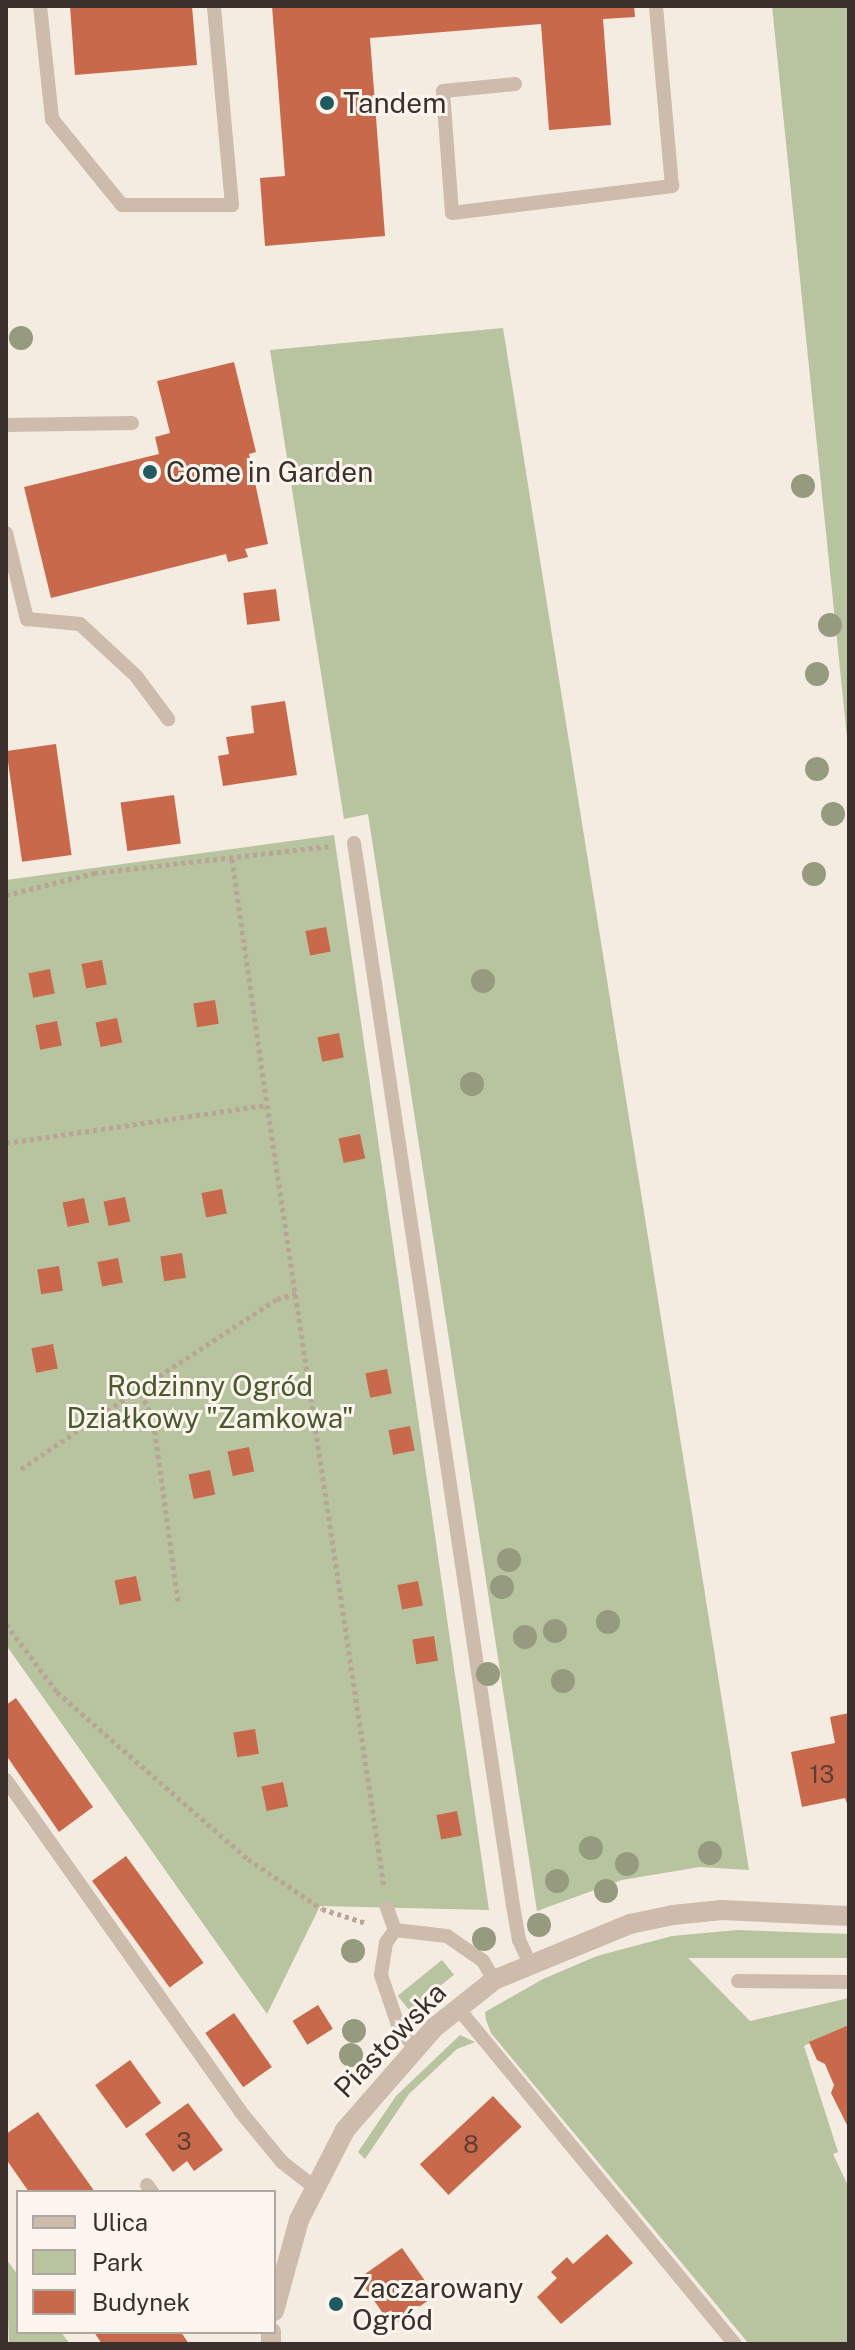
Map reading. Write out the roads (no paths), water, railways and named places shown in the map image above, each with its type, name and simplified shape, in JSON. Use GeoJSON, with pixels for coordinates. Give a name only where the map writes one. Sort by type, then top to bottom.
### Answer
{"type":"FeatureCollection","features":[{"type":"Feature","properties":{"kind":"street","name":"Piastowska"},"geometry":{"type":"LineString","coordinates":[[276,2303],[292,2241],[314,2187],[345,2130],[415,2048],[457,2007],[494,1980],[529,1961],[630,1924],[673,1915],[722,1910],[849,1916]]}},
{"type":"Feature","properties":{"kind":"lane"},"geometry":{"type":"LineString","coordinates":[[40,6],[52,119],[122,205],[232,205],[214,6]]}},
{"type":"Feature","properties":{"kind":"lane"},"geometry":{"type":"LineString","coordinates":[[515,84],[443,91],[452,213],[672,186],[656,6]]}},
{"type":"Feature","properties":{"kind":"lane"},"geometry":{"type":"LineString","coordinates":[[6,425],[132,423]]}},
{"type":"Feature","properties":{"kind":"lane"},"geometry":{"type":"LineString","coordinates":[[6,533],[27,619],[80,624],[136,676],[168,719]]}},
{"type":"Feature","properties":{"kind":"lane"},"geometry":{"type":"LineString","coordinates":[[354,843],[513,1906],[519,1940],[529,1961]]}},
{"type":"Feature","properties":{"kind":"lane"},"geometry":{"type":"LineString","coordinates":[[6,1780],[240,2111],[282,2162],[314,2187]]}},
{"type":"Feature","properties":{"kind":"lane"},"geometry":{"type":"LineString","coordinates":[[387,1908],[393,1933],[381,1975],[399,2028],[415,2048]]}},
{"type":"Feature","properties":{"kind":"lane"},"geometry":{"type":"LineString","coordinates":[[393,1933],[447,1936],[483,1961],[494,1980]]}},
{"type":"Feature","properties":{"kind":"lane"},"geometry":{"type":"LineString","coordinates":[[738,1981],[849,1982]]}},
{"type":"Feature","properties":{"kind":"lane"},"geometry":{"type":"LineString","coordinates":[[457,2007],[735,2344]]}},
{"type":"Feature","properties":{"kind":"place","name":"Tandem"},"geometry":{"type":"Point","coordinates":[327,103]}},
{"type":"Feature","properties":{"kind":"place","name":"Come in Garden"},"geometry":{"type":"Point","coordinates":[150,472]}},
{"type":"Feature","properties":{"kind":"place","name":"Zaczarowany Ogród"},"geometry":{"type":"Point","coordinates":[336,2304]}},
{"type":"Feature","properties":{"kind":"park label","name":"Rodzinny Ogród Działkowy \"Zamkowa\""},"geometry":{"type":"Point","coordinates":[210,1402]}}]}
